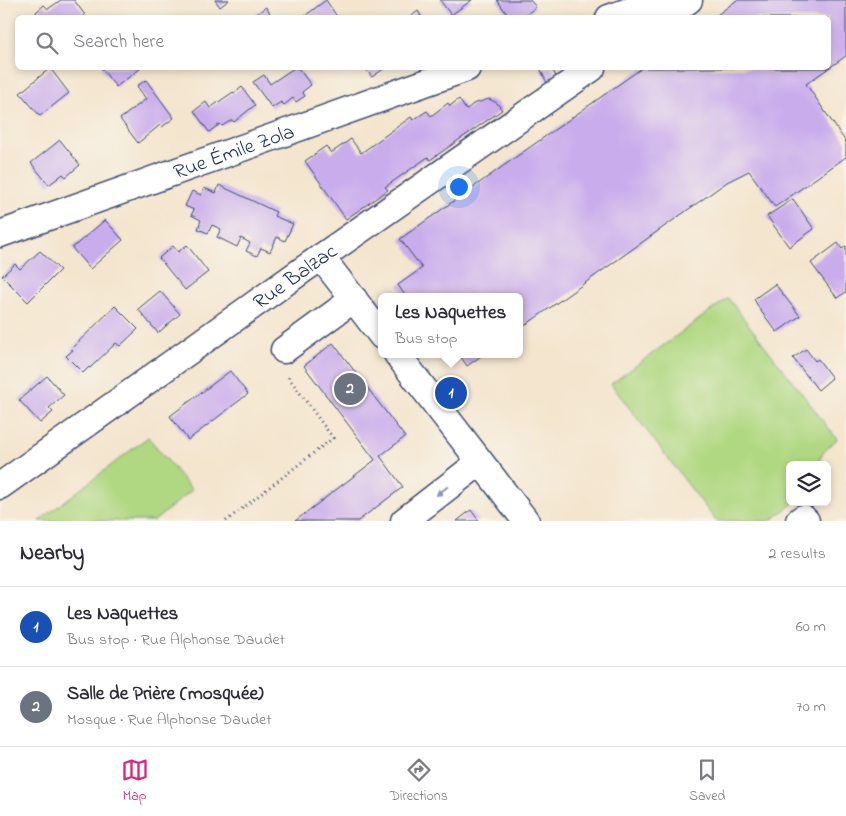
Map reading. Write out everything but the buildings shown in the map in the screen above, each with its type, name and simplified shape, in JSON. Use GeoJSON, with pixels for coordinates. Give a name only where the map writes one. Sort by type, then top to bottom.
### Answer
{"type":"FeatureCollection","features":[{"type":"Feature","properties":{"kind":"street"},"geometry":{"type":"LineString","coordinates":[[616,15],[651,2],[674,10]]}},
{"type":"Feature","properties":{"kind":"street","name":"Rue Émile Zola"},"geometry":{"type":"LineString","coordinates":[[0,234],[460,70]]}},
{"type":"Feature","properties":{"kind":"street","name":"Rue Balzac"},"geometry":{"type":"LineString","coordinates":[[0,486],[321,257],[589,70]]}},
{"type":"Feature","properties":{"kind":"street"},"geometry":{"type":"LineString","coordinates":[[321,257],[378,331]]}},
{"type":"Feature","properties":{"kind":"street"},"geometry":{"type":"LineString","coordinates":[[283,360],[354,299]]}},
{"type":"Feature","properties":{"kind":"street"},"geometry":{"type":"LineString","coordinates":[[400,358],[526,521]]}},
{"type":"Feature","properties":{"kind":"street"},"geometry":{"type":"LineString","coordinates":[[404,521],[480,462]]}},
{"type":"Feature","properties":{"kind":"street"},"geometry":{"type":"LineString","coordinates":[[799,521],[803,518],[806,521]]}},
{"type":"Feature","properties":{"kind":"path"},"geometry":{"type":"LineString","coordinates":[[226,521],[333,438],[283,360]]}},
{"type":"Feature","properties":{"kind":"green space"},"geometry":{"type":"Polygon","coordinates":[[[728,298],[837,439],[823,453],[819,461],[786,461],[786,506],[790,506],[770,521],[716,521],[611,384],[728,298]]]}},
{"type":"Feature","properties":{"kind":"green space"},"geometry":{"type":"Polygon","coordinates":[[[148,437],[192,490],[154,521],[39,521],[148,437]]]}},
{"type":"Feature","properties":{"kind":"place","name":"Salle de Prière (mosquée)"},"geometry":{"type":"Point","coordinates":[350,389]}},
{"type":"Feature","properties":{"kind":"place","name":"Les Naquettes"},"geometry":{"type":"Point","coordinates":[451,393]}}]}
